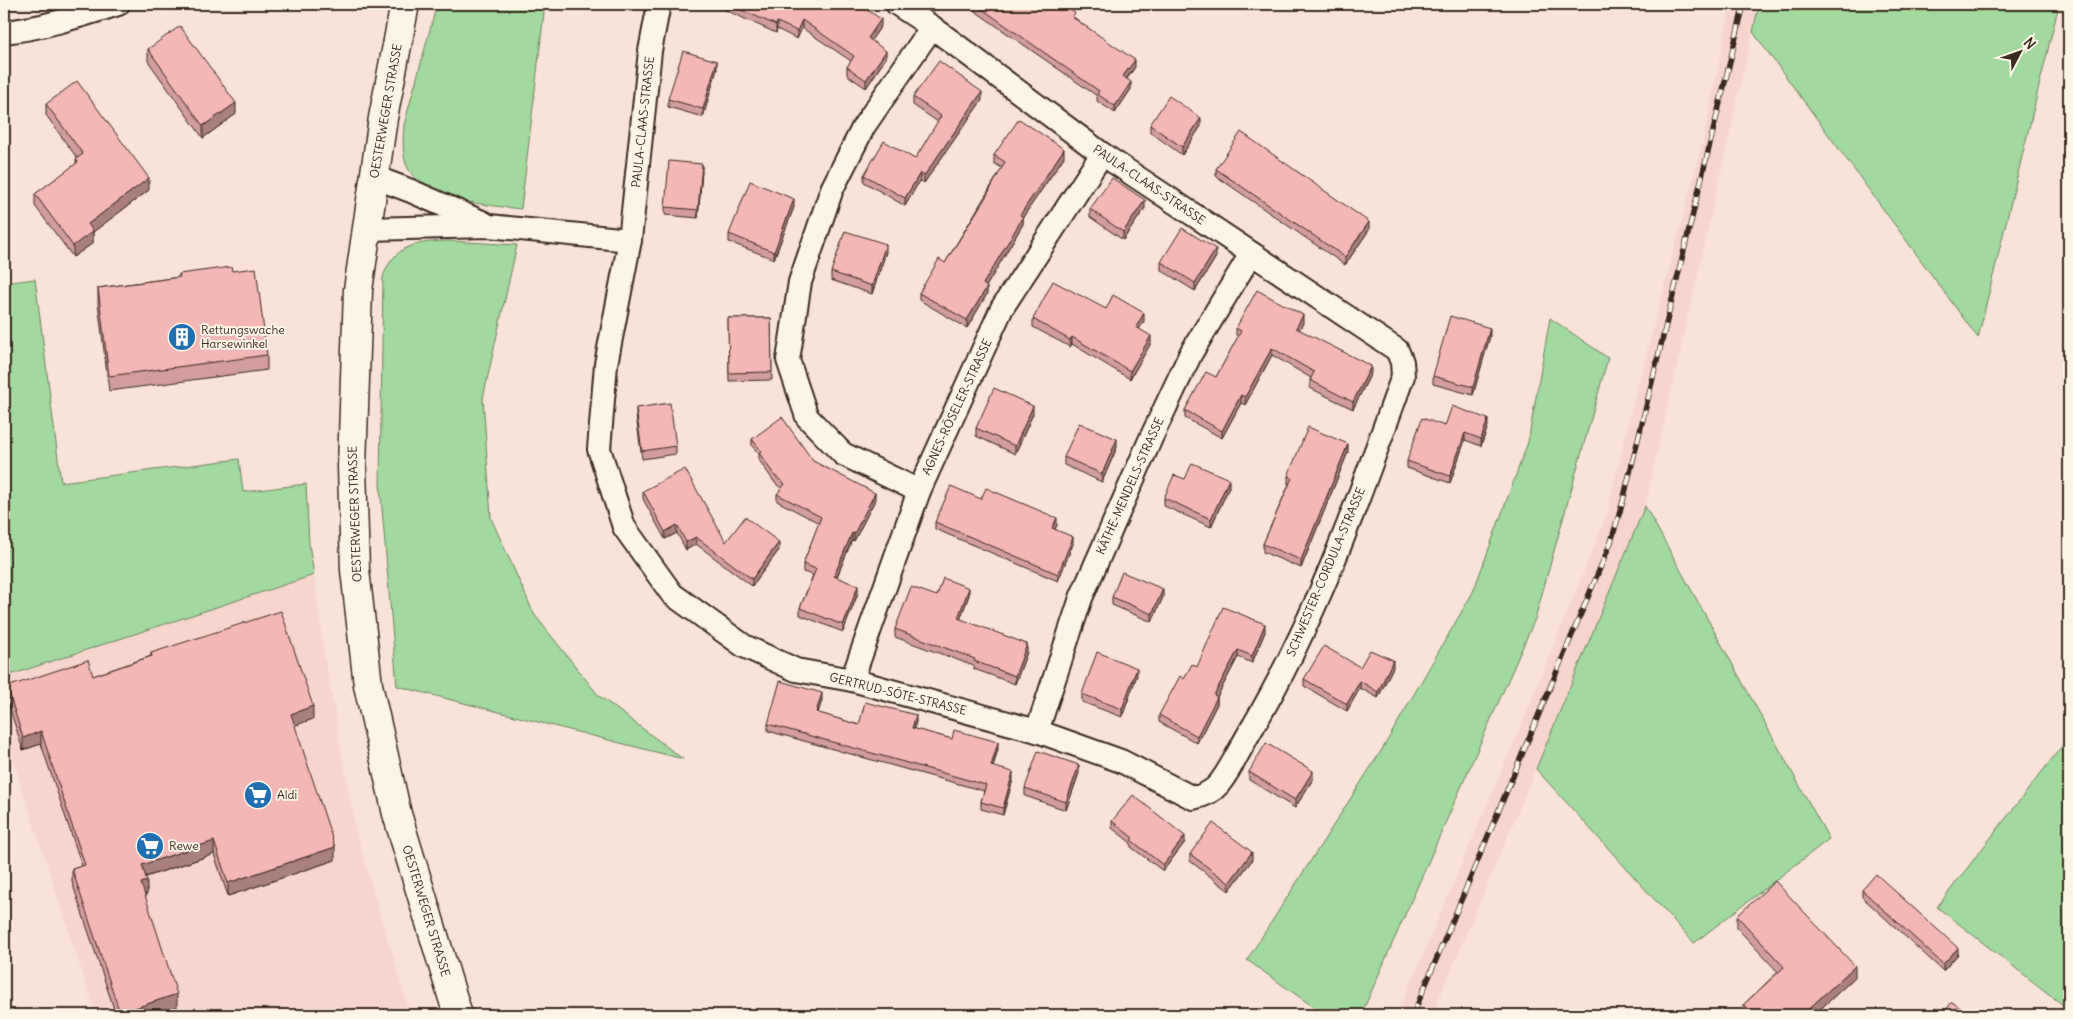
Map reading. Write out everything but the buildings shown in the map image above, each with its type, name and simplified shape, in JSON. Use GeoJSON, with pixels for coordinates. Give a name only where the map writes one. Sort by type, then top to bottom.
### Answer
{"type":"FeatureCollection","features":[{"type":"Feature","properties":{"kind":"street"},"geometry":{"type":"LineString","coordinates":[[4,32],[24,30],[60,22],[118,4]]}},
{"type":"Feature","properties":{"kind":"street","name":"OESTERWEGER STRASSE"},"geometry":{"type":"LineString","coordinates":[[405,4],[383,118],[358,290],[352,466],[355,570],[368,685],[397,814],[458,1015]]}},
{"type":"Feature","properties":{"kind":"street","name":"PAULA-CLAAS-STRASSE"},"geometry":{"type":"LineString","coordinates":[[630,240],[650,52],[659,4]]}},
{"type":"Feature","properties":{"kind":"street","name":"PAULA-CLAAS-STRASSE"},"geometry":{"type":"LineString","coordinates":[[897,4],[932,27],[1102,154],[1397,350],[1402,362]]}},
{"type":"Feature","properties":{"kind":"street"},"geometry":{"type":"LineString","coordinates":[[919,491],[843,454],[807,417],[788,360],[800,282],[832,189],[864,126],[932,27]]}},
{"type":"Feature","properties":{"kind":"street","name":"AGNES-RÖSELER-STRASSE"},"geometry":{"type":"LineString","coordinates":[[852,680],[919,491],[1002,308],[1102,154]]}},
{"type":"Feature","properties":{"kind":"street"},"geometry":{"type":"LineString","coordinates":[[374,177],[411,191],[489,226]]}},
{"type":"Feature","properties":{"kind":"street"},"geometry":{"type":"LineString","coordinates":[[366,229],[489,226],[630,240]]}},
{"type":"Feature","properties":{"kind":"street","name":"GERTRUD-SÖTE-STRASSE"},"geometry":{"type":"LineString","coordinates":[[630,240],[606,364],[599,449],[624,527],[672,594],[744,646],[796,670],[852,680],[1037,731],[1121,761],[1193,798],[1206,795]]}},
{"type":"Feature","properties":{"kind":"street","name":"KÄTHE-MENDELS-STRASSE"},"geometry":{"type":"LineString","coordinates":[[1037,731],[1081,598],[1151,438],[1192,353],[1251,254]]}},
{"type":"Feature","properties":{"kind":"street","name":"SCHWESTER-CORDULA-STRASSE"},"geometry":{"type":"LineString","coordinates":[[1206,795],[1218,784],[1266,705],[1307,623],[1373,460],[1403,376],[1402,362]]}},
{"type":"Feature","properties":{"kind":"shaded area"},"geometry":{"type":"Polygon","coordinates":[[[1731,4],[1759,4],[1645,506],[1432,1015],[1397,1015],[1520,728],[1606,517],[1633,404],[1703,142],[1731,4]]]}},
{"type":"Feature","properties":{"kind":"shaded area"},"geometry":{"type":"Polygon","coordinates":[[[314,575],[324,655],[356,830],[411,1015],[96,1015],[4,733],[4,677],[314,575]]]}},
{"type":"Feature","properties":{"kind":"green space"},"geometry":{"type":"Polygon","coordinates":[[[437,4],[545,4],[521,209],[474,203],[440,193],[425,186],[414,176],[406,164],[403,149],[404,125],[437,4]]]}},
{"type":"Feature","properties":{"kind":"green space"},"geometry":{"type":"Polygon","coordinates":[[[1759,4],[2059,4],[1978,338],[1753,32],[1759,4]]]}},
{"type":"Feature","properties":{"kind":"green space"},"geometry":{"type":"Polygon","coordinates":[[[449,241],[517,245],[483,398],[491,518],[534,614],[598,695],[683,759],[397,686],[380,485],[383,277],[394,258],[408,247],[427,242],[449,241]]]}},
{"type":"Feature","properties":{"kind":"green space"},"geometry":{"type":"Polygon","coordinates":[[[35,279],[61,482],[239,459],[243,492],[306,484],[309,544],[314,575],[4,677],[4,283],[35,279]]]}},
{"type":"Feature","properties":{"kind":"green space"},"geometry":{"type":"Polygon","coordinates":[[[1550,318],[1608,358],[1535,619],[1361,1015],[1325,1015],[1247,960],[1383,748],[1473,592],[1528,442],[1550,318]]]}},
{"type":"Feature","properties":{"kind":"green space"},"geometry":{"type":"Polygon","coordinates":[[[1645,506],[1829,839],[1694,943],[1536,769],[1645,506]]]}},
{"type":"Feature","properties":{"kind":"green space"},"geometry":{"type":"Polygon","coordinates":[[[2069,737],[2069,1015],[2064,1015],[2068,1009],[1937,907],[2069,737]]]}},
{"type":"Feature","properties":{"kind":"railway"},"geometry":{"type":"LineString","coordinates":[[1413,1015],[1611,542],[1623,501],[1744,4]]}},
{"type":"Feature","properties":{"kind":"place","name":"Rettungswache Harsewinkel"},"geometry":{"type":"Point","coordinates":[182,337]}},
{"type":"Feature","properties":{"kind":"place","name":"Aldi"},"geometry":{"type":"Point","coordinates":[258,795]}},
{"type":"Feature","properties":{"kind":"place","name":"Rewe"},"geometry":{"type":"Point","coordinates":[150,846]}}]}
